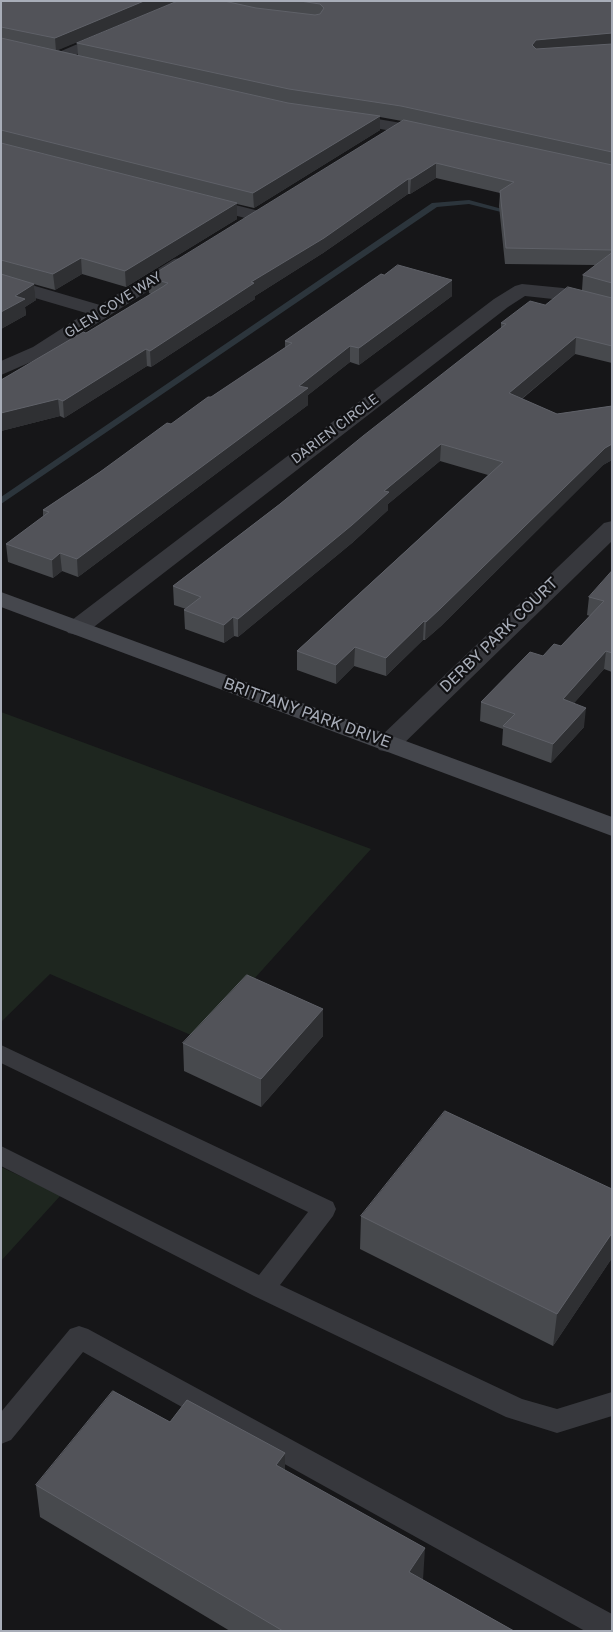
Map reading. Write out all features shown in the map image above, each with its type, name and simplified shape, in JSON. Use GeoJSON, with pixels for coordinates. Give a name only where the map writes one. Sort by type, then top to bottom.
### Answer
{"type":"FeatureCollection","features":[{"type":"Feature","properties":{"kind":"street"},"geometry":{"type":"LineString","coordinates":[[57,58],[124,28]]}},
{"type":"Feature","properties":{"kind":"street"},"geometry":{"type":"LineString","coordinates":[[39,54],[77,63]]}},
{"type":"Feature","properties":{"kind":"street"},"geometry":{"type":"LineString","coordinates":[[328,116],[400,126],[449,137]]}},
{"type":"Feature","properties":{"kind":"street"},"geometry":{"type":"LineString","coordinates":[[375,142],[400,126]]}},
{"type":"Feature","properties":{"kind":"street"},"geometry":{"type":"LineString","coordinates":[[181,196],[257,216]]}},
{"type":"Feature","properties":{"kind":"street"},"geometry":{"type":"LineString","coordinates":[[232,231],[274,205]]}},
{"type":"Feature","properties":{"kind":"street","name":"GLEN COVE WAY"},"geometry":{"type":"LineString","coordinates":[[1,369],[40,350],[192,256]]}},
{"type":"Feature","properties":{"kind":"street"},"geometry":{"type":"LineString","coordinates":[[1,282],[102,312]]}},
{"type":"Feature","properties":{"kind":"street","name":"DARIEN CIRCLE"},"geometry":{"type":"LineString","coordinates":[[77,628],[501,302],[522,290],[563,294],[612,307]]}},
{"type":"Feature","properties":{"kind":"street","name":"DERBY PARK COURT"},"geometry":{"type":"LineString","coordinates":[[388,744],[612,528]]}},
{"type":"Feature","properties":{"kind":"street","name":"BRITTANY PARK DRIVE"},"geometry":{"type":"LineString","coordinates":[[1,599],[612,827]]}},
{"type":"Feature","properties":{"kind":"lane"},"geometry":{"type":"LineString","coordinates":[[1,1054],[324,1210],[263,1289]]}},
{"type":"Feature","properties":{"kind":"lane"},"geometry":{"type":"LineString","coordinates":[[1,1155],[263,1289],[516,1409],[557,1421],[612,1404]]}},
{"type":"Feature","properties":{"kind":"lane"},"geometry":{"type":"LineString","coordinates":[[1,1432],[79,1338],[612,1630]]}},
{"type":"Feature","properties":{"kind":"shaded area"},"geometry":{"type":"Polygon","coordinates":[[[1,712],[371,849],[200,1039],[50,974],[1,1022],[1,712]]]}},
{"type":"Feature","properties":{"kind":"shaded area"},"geometry":{"type":"Polygon","coordinates":[[[1,1167],[61,1195],[1,1261],[1,1167]]]}},
{"type":"Feature","properties":{"kind":"building"},"geometry":{"type":"Polygon","coordinates":[[[1,1],[144,1],[55,38],[1,27],[1,1]]]}},
{"type":"Feature","properties":{"kind":"building"},"geometry":{"type":"Polygon","coordinates":[[[178,1],[224,1],[256,8],[315,15],[320,14],[324,8],[320,4],[300,1],[612,1],[612,33],[536,40],[532,45],[536,49],[612,44],[612,152],[401,106],[289,89],[77,43],[178,1]]]}},
{"type":"Feature","properties":{"kind":"building"},"geometry":{"type":"Polygon","coordinates":[[[1,38],[288,103],[380,116],[253,193],[1,130],[1,38]]]}},
{"type":"Feature","properties":{"kind":"building"},"geometry":{"type":"Polygon","coordinates":[[[404,120],[612,165],[612,250],[506,248],[500,191],[514,182],[436,163],[408,179],[324,238],[251,282],[254,283],[150,351],[146,349],[63,401],[58,399],[1,413],[1,380],[83,332],[86,333],[164,286],[168,283],[148,278],[404,120]]]}},
{"type":"Feature","properties":{"kind":"building"},"geometry":{"type":"Polygon","coordinates":[[[1,143],[237,203],[125,271],[81,258],[53,274],[1,260],[1,143]]]}},
{"type":"Feature","properties":{"kind":"building"},"geometry":{"type":"Polygon","coordinates":[[[612,253],[612,283],[583,275],[612,253]]]}},
{"type":"Feature","properties":{"kind":"building"},"geometry":{"type":"Polygon","coordinates":[[[398,265],[452,280],[359,348],[350,346],[299,386],[308,388],[77,559],[60,553],[52,560],[6,544],[49,512],[43,510],[100,472],[167,423],[171,424],[208,397],[211,397],[292,343],[285,341],[381,274],[384,275],[398,265]]]}},
{"type":"Feature","properties":{"kind":"building"},"geometry":{"type":"Polygon","coordinates":[[[1,274],[34,284],[15,296],[25,299],[1,312],[1,274]]]}},
{"type":"Feature","properties":{"kind":"building"},"geometry":{"type":"Polygon","coordinates":[[[568,287],[612,298],[612,346],[576,337],[509,393],[557,414],[612,406],[612,444],[605,448],[441,608],[426,622],[424,621],[386,658],[355,647],[336,665],[297,651],[503,462],[441,444],[384,491],[389,492],[352,525],[238,619],[233,617],[224,625],[184,610],[201,597],[173,586],[280,504],[506,324],[501,323],[530,301],[545,305],[568,287]]]}},
{"type":"Feature","properties":{"kind":"building"},"geometry":{"type":"Polygon","coordinates":[[[612,571],[612,653],[606,651],[563,699],[586,708],[553,744],[503,726],[515,714],[481,702],[530,652],[543,656],[554,644],[561,646],[604,601],[589,597],[612,571]]]}},
{"type":"Feature","properties":{"kind":"building"},"geometry":{"type":"Polygon","coordinates":[[[247,975],[323,1009],[261,1079],[183,1043],[247,975]]]}},
{"type":"Feature","properties":{"kind":"building"},"geometry":{"type":"Polygon","coordinates":[[[445,1111],[612,1189],[612,1233],[557,1314],[361,1216],[445,1111]]]}},
{"type":"Feature","properties":{"kind":"building"},"geometry":{"type":"Polygon","coordinates":[[[113,1391],[170,1422],[187,1400],[285,1453],[276,1465],[425,1548],[409,1572],[514,1631],[283,1631],[36,1485],[113,1391]]]}},
{"type":"Feature","properties":{"kind":"waterway"},"geometry":{"type":"LineString","coordinates":[[1,501],[435,205],[469,202],[513,213]]}}]}
